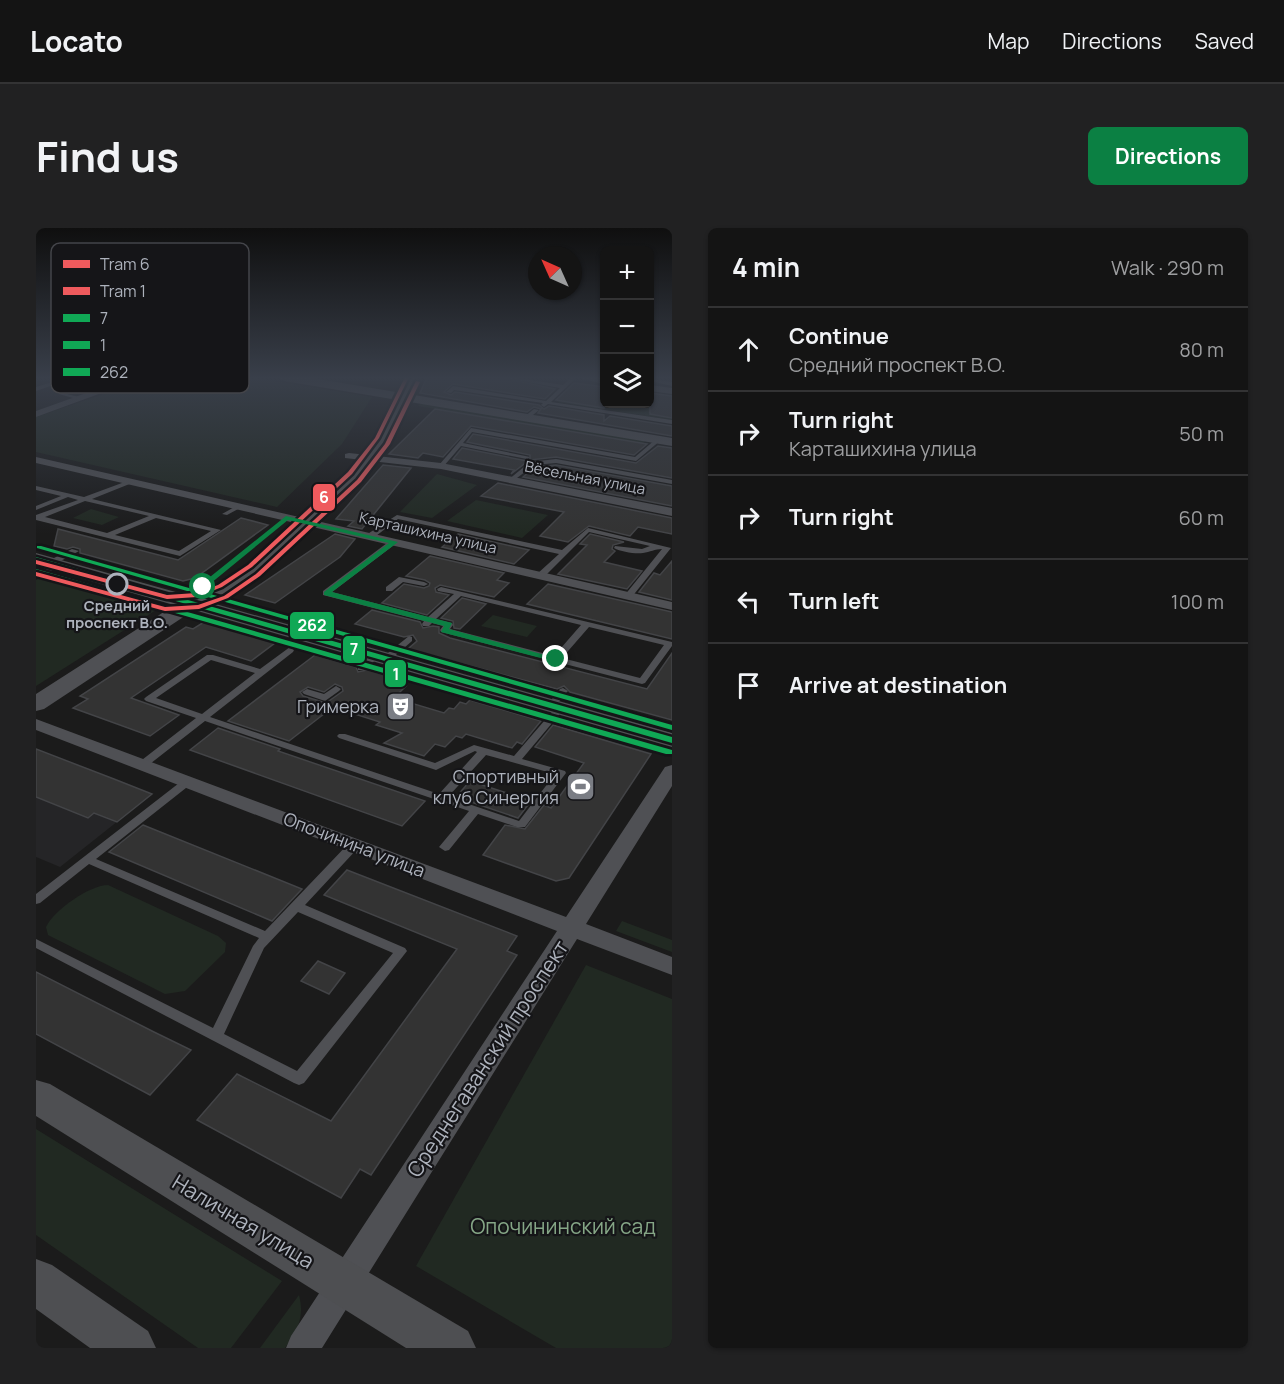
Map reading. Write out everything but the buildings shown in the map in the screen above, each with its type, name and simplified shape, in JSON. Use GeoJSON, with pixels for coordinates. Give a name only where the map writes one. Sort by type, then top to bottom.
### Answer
{"type":"FeatureCollection","features":[{"type":"Feature","properties":{"kind":"main road"},"geometry":{"type":"LineString","coordinates":[[191,603],[206,583],[235,562],[286,518],[349,456],[369,429]]}},
{"type":"Feature","properties":{"kind":"main road"},"geometry":{"type":"LineString","coordinates":[[45,566],[191,603],[229,588],[307,523],[370,458],[382,429]]}},
{"type":"Feature","properties":{"kind":"main road","name":"Наличная улица"},"geometry":{"type":"LineString","coordinates":[[36,1095],[451,1348]]}},
{"type":"Feature","properties":{"kind":"main road"},"geometry":{"type":"LineString","coordinates":[[36,1281],[130,1348]]}},
{"type":"Feature","properties":{"kind":"street"},"geometry":{"type":"LineString","coordinates":[[606,429],[672,442]]}},
{"type":"Feature","properties":{"kind":"street","name":"Вёсельная улица"},"geometry":{"type":"LineString","coordinates":[[349,456],[441,466],[672,512]]}},
{"type":"Feature","properties":{"kind":"street","name":"Карташихина улица"},"geometry":{"type":"LineString","coordinates":[[36,460],[672,606]]}},
{"type":"Feature","properties":{"kind":"street"},"geometry":{"type":"LineString","coordinates":[[36,704],[191,603],[374,661],[558,702],[672,740]]}},
{"type":"Feature","properties":{"kind":"street","name":"Опочинина улица"},"geometry":{"type":"LineString","coordinates":[[36,724],[672,966]]}},
{"type":"Feature","properties":{"kind":"street","name":"Среднегаванский проспект"},"geometry":{"type":"LineString","coordinates":[[303,1348],[672,771]]}},
{"type":"Feature","properties":{"kind":"lane"},"geometry":{"type":"LineString","coordinates":[[441,466],[471,430],[636,459]]}},
{"type":"Feature","properties":{"kind":"lane"},"geometry":{"type":"LineString","coordinates":[[621,473],[658,440]]}},
{"type":"Feature","properties":{"kind":"lane"},"geometry":{"type":"LineString","coordinates":[[527,457],[544,443]]}},
{"type":"Feature","properties":{"kind":"lane"},"geometry":{"type":"LineString","coordinates":[[459,444],[527,457],[532,463]]}},
{"type":"Feature","properties":{"kind":"lane"},"geometry":{"type":"LineString","coordinates":[[511,480],[532,463],[556,461],[672,482]]}},
{"type":"Feature","properties":{"kind":"lane"},"geometry":{"type":"LineString","coordinates":[[37,518],[130,482]]}},
{"type":"Feature","properties":{"kind":"lane"},"geometry":{"type":"LineString","coordinates":[[36,488],[217,530],[180,554],[37,518]]}},
{"type":"Feature","properties":{"kind":"lane"},"geometry":{"type":"LineString","coordinates":[[36,508],[67,495]]}},
{"type":"Feature","properties":{"kind":"lane"},"geometry":{"type":"LineString","coordinates":[[225,514],[238,507]]}},
{"type":"Feature","properties":{"kind":"lane"},"geometry":{"type":"LineString","coordinates":[[98,540],[155,516]]}},
{"type":"Feature","properties":{"kind":"lane"},"geometry":{"type":"LineString","coordinates":[[369,537],[397,517],[564,553]]}},
{"type":"Feature","properties":{"kind":"lane"},"geometry":{"type":"LineString","coordinates":[[540,576],[588,530],[666,547]]}},
{"type":"Feature","properties":{"kind":"lane"},"geometry":{"type":"LineString","coordinates":[[394,542],[326,593],[428,622],[449,625],[444,630],[556,659],[580,668],[642,681],[670,641],[587,624],[441,589]]}},
{"type":"Feature","properties":{"kind":"lane"},"geometry":{"type":"LineString","coordinates":[[618,548],[642,551],[666,547]]}},
{"type":"Feature","properties":{"kind":"lane"},"geometry":{"type":"LineString","coordinates":[[628,596],[666,547]]}},
{"type":"Feature","properties":{"kind":"lane"},"geometry":{"type":"LineString","coordinates":[[45,566],[75,551]]}},
{"type":"Feature","properties":{"kind":"lane"},"geometry":{"type":"LineString","coordinates":[[389,589],[402,579],[424,584]]}},
{"type":"Feature","properties":{"kind":"lane"},"geometry":{"type":"LineString","coordinates":[[428,622],[460,593]]}},
{"type":"Feature","properties":{"kind":"lane"},"geometry":{"type":"LineString","coordinates":[[556,659],[587,624]]}},
{"type":"Feature","properties":{"kind":"lane"},"geometry":{"type":"LineString","coordinates":[[374,661],[409,639]]}},
{"type":"Feature","properties":{"kind":"lane"},"geometry":{"type":"LineString","coordinates":[[142,765],[290,650]]}},
{"type":"Feature","properties":{"kind":"lane"},"geometry":{"type":"LineString","coordinates":[[260,672],[210,657],[149,699],[521,825],[561,773],[474,748],[436,767],[342,736]]}},
{"type":"Feature","properties":{"kind":"lane"},"geometry":{"type":"LineString","coordinates":[[307,692],[326,698],[336,689]]}},
{"type":"Feature","properties":{"kind":"lane"},"geometry":{"type":"LineString","coordinates":[[516,760],[558,702]]}},
{"type":"Feature","properties":{"kind":"lane"},"geometry":{"type":"LineString","coordinates":[[441,798],[484,751]]}},
{"type":"Feature","properties":{"kind":"lane"},"geometry":{"type":"LineString","coordinates":[[36,900],[187,782]]}},
{"type":"Feature","properties":{"kind":"lane"},"geometry":{"type":"LineString","coordinates":[[445,847],[476,810]]}},
{"type":"Feature","properties":{"kind":"lane"},"geometry":{"type":"LineString","coordinates":[[216,1037],[259,946],[354,845]]}},
{"type":"Feature","properties":{"kind":"lane"},"geometry":{"type":"LineString","coordinates":[[87,859],[267,937]]}},
{"type":"Feature","properties":{"kind":"lane"},"geometry":{"type":"LineString","coordinates":[[36,943],[299,1079],[401,951],[296,906]]}},
{"type":"Feature","properties":{"kind":"shaded area"},"geometry":{"type":"Polygon","coordinates":[[[36,749],[152,794],[60,867],[36,857],[36,749]]]}},
{"type":"Feature","properties":{"kind":"green space"},"geometry":{"type":"Polygon","coordinates":[[[36,429],[351,429],[342,444],[277,507],[36,452],[36,429]]]}},
{"type":"Feature","properties":{"kind":"green space"},"geometry":{"type":"Polygon","coordinates":[[[555,429],[576,429],[645,441],[642,444],[555,429]]]}},
{"type":"Feature","properties":{"kind":"green space"},"geometry":{"type":"Polygon","coordinates":[[[437,474],[477,485],[432,518],[400,512],[437,474]]]}},
{"type":"Feature","properties":{"kind":"green space"},"geometry":{"type":"Polygon","coordinates":[[[476,500],[548,515],[522,538],[447,521],[476,500]]]}},
{"type":"Feature","properties":{"kind":"green space"},"geometry":{"type":"Polygon","coordinates":[[[91,509],[119,517],[102,525],[73,518],[91,509]]]}},
{"type":"Feature","properties":{"kind":"green space"},"geometry":{"type":"Polygon","coordinates":[[[44,576],[156,610],[36,686],[36,580],[44,576]]]}},
{"type":"Feature","properties":{"kind":"green space"},"geometry":{"type":"Polygon","coordinates":[[[493,615],[537,626],[527,637],[481,626],[493,615]]]}},
{"type":"Feature","properties":{"kind":"green space"},"geometry":{"type":"Polygon","coordinates":[[[108,885],[218,936],[226,943],[225,952],[185,991],[165,994],[48,935],[46,927],[64,906],[92,889],[108,885]]]}},
{"type":"Feature","properties":{"kind":"green space"},"geometry":{"type":"Polygon","coordinates":[[[622,921],[672,940],[672,952],[616,931],[622,921]]]}},
{"type":"Feature","properties":{"kind":"green space","name":"Опочининский сад"},"geometry":{"type":"Polygon","coordinates":[[[586,965],[672,999],[672,1348],[556,1348],[416,1266],[586,965]]]}},
{"type":"Feature","properties":{"kind":"green space"},"geometry":{"type":"Polygon","coordinates":[[[36,1129],[282,1281],[231,1348],[198,1348],[36,1235],[36,1129]]]}},
{"type":"Feature","properties":{"kind":"green space"},"geometry":{"type":"Polygon","coordinates":[[[299,1295],[301,1310],[299,1323],[285,1348],[260,1348],[299,1295]]]}},
{"type":"Feature","properties":{"kind":"tram line","name":"6"},"geometry":{"type":"LineString","coordinates":[[36,562],[167,597],[197,595],[220,586],[250,566],[350,473],[381,429]]}},
{"type":"Feature","properties":{"kind":"tram line","name":"1"},"geometry":{"type":"LineString","coordinates":[[36,574],[165,609],[199,607],[226,597],[258,575],[359,481],[387,444],[394,429]]}},
{"type":"Feature","properties":{"kind":"transit line","name":"262"},"geometry":{"type":"LineString","coordinates":[[39,547],[672,728]]}},
{"type":"Feature","properties":{"kind":"transit line","name":"7"},"geometry":{"type":"LineString","coordinates":[[36,559],[672,740]]}},
{"type":"Feature","properties":{"kind":"transit line","name":"1"},"geometry":{"type":"LineString","coordinates":[[36,571],[669,752]]}},
{"type":"Feature","properties":{"kind":"place","name":"Средний проспект В.О."},"geometry":{"type":"Point","coordinates":[117,584]}},
{"type":"Feature","properties":{"kind":"place","name":"Гримерка"},"geometry":{"type":"Point","coordinates":[400,707]}},
{"type":"Feature","properties":{"kind":"place","name":"Спортивный клуб Синергия"},"geometry":{"type":"Point","coordinates":[580,787]}},
{"type":"Feature","properties":{"kind":"route"},"geometry":{"type":"LineString","coordinates":[[203,587],[286,518],[394,542],[326,593],[449,625],[444,630],[556,659]]}}]}
